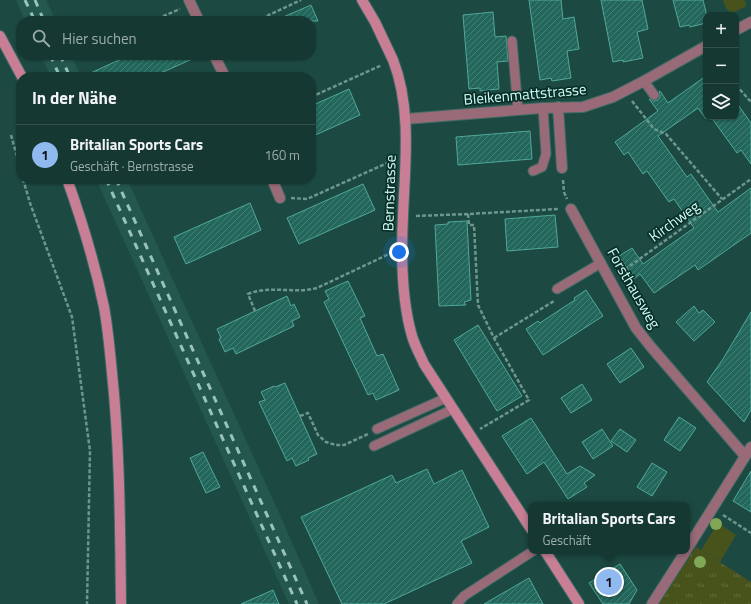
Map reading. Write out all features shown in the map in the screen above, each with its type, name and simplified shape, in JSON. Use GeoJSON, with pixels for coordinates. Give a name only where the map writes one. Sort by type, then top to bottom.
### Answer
{"type":"FeatureCollection","features":[{"type":"Feature","properties":{"kind":"street","name":"Bernstrasse"},"geometry":{"type":"LineString","coordinates":[[362,0],[375,22],[393,60],[402,91],[405,119],[406,155],[402,277],[412,337],[424,364],[528,524]]}},
{"type":"Feature","properties":{"kind":"street"},"geometry":{"type":"LineString","coordinates":[[190,2],[197,16]]}},
{"type":"Feature","properties":{"kind":"street"},"geometry":{"type":"LineString","coordinates":[[739,28],[751,22]]}},
{"type":"Feature","properties":{"kind":"street"},"geometry":{"type":"LineString","coordinates":[[0,36],[19,72]]}},
{"type":"Feature","properties":{"kind":"street","name":"Bleikenmattstrasse"},"geometry":{"type":"LineString","coordinates":[[405,119],[583,106],[613,97],[703,48]]}},
{"type":"Feature","properties":{"kind":"street"},"geometry":{"type":"LineString","coordinates":[[216,60],[222,72]]}},
{"type":"Feature","properties":{"kind":"street"},"geometry":{"type":"LineString","coordinates":[[558,107],[562,168]]}},
{"type":"Feature","properties":{"kind":"street"},"geometry":{"type":"LineString","coordinates":[[69,184],[91,255],[104,308],[111,358],[118,457],[121,604]]}},
{"type":"Feature","properties":{"kind":"street"},"geometry":{"type":"LineString","coordinates":[[274,184],[280,198]]}},
{"type":"Feature","properties":{"kind":"street","name":"Forsthausweg"},"geometry":{"type":"LineString","coordinates":[[570,209],[601,262],[636,328],[745,456]]}},
{"type":"Feature","properties":{"kind":"street"},"geometry":{"type":"LineString","coordinates":[[690,544],[751,447]]}},
{"type":"Feature","properties":{"kind":"street"},"geometry":{"type":"LineString","coordinates":[[547,554],[578,604]]}},
{"type":"Feature","properties":{"kind":"street"},"geometry":{"type":"LineString","coordinates":[[652,604],[683,554]]}},
{"type":"Feature","properties":{"kind":"lane"},"geometry":{"type":"LineString","coordinates":[[512,41],[518,110]]}},
{"type":"Feature","properties":{"kind":"lane"},"geometry":{"type":"LineString","coordinates":[[644,81],[654,95]]}},
{"type":"Feature","properties":{"kind":"lane"},"geometry":{"type":"LineString","coordinates":[[533,171],[542,167],[546,154],[543,108]]}},
{"type":"Feature","properties":{"kind":"lane"},"geometry":{"type":"LineString","coordinates":[[557,289],[601,262]]}},
{"type":"Feature","properties":{"kind":"lane"},"geometry":{"type":"LineString","coordinates":[[377,429],[446,398]]}},
{"type":"Feature","properties":{"kind":"lane"},"geometry":{"type":"LineString","coordinates":[[374,446],[453,409]]}},
{"type":"Feature","properties":{"kind":"lane"},"geometry":{"type":"LineString","coordinates":[[457,604],[464,596],[528,554]]}},
{"type":"Feature","properties":{"kind":"path"},"geometry":{"type":"LineString","coordinates":[[267,16],[301,0]]}},
{"type":"Feature","properties":{"kind":"path"},"geometry":{"type":"LineString","coordinates":[[162,16],[190,2]]}},
{"type":"Feature","properties":{"kind":"path"},"geometry":{"type":"LineString","coordinates":[[316,95],[393,60]]}},
{"type":"Feature","properties":{"kind":"path"},"geometry":{"type":"LineString","coordinates":[[739,88],[751,102]]}},
{"type":"Feature","properties":{"kind":"path"},"geometry":{"type":"LineString","coordinates":[[624,91],[654,129],[666,134],[722,199]]}},
{"type":"Feature","properties":{"kind":"path"},"geometry":{"type":"LineString","coordinates":[[11,135],[16,152]]}},
{"type":"Feature","properties":{"kind":"path"},"geometry":{"type":"LineString","coordinates":[[280,198],[307,199],[406,155]]}},
{"type":"Feature","properties":{"kind":"path"},"geometry":{"type":"LineString","coordinates":[[403,216],[570,209],[564,192],[562,168]]}},
{"type":"Feature","properties":{"kind":"path","name":"Kirchweg"},"geometry":{"type":"LineString","coordinates":[[610,280],[751,179]]}},
{"type":"Feature","properties":{"kind":"path"},"geometry":{"type":"LineString","coordinates":[[25,184],[30,203],[72,317],[90,451],[86,604]]}},
{"type":"Feature","properties":{"kind":"path"},"geometry":{"type":"LineString","coordinates":[[468,214],[469,224],[474,224],[478,305],[494,338],[529,400],[471,435]]}},
{"type":"Feature","properties":{"kind":"path"},"geometry":{"type":"LineString","coordinates":[[255,311],[248,294],[256,291],[307,291],[317,288],[402,248]]}},
{"type":"Feature","properties":{"kind":"path"},"geometry":{"type":"LineString","coordinates":[[494,338],[554,301]]}},
{"type":"Feature","properties":{"kind":"path"},"geometry":{"type":"LineString","coordinates":[[300,416],[308,413],[318,435],[326,442],[336,445],[344,445],[377,429]]}},
{"type":"Feature","properties":{"kind":"path"},"geometry":{"type":"LineString","coordinates":[[712,508],[751,533]]}},
{"type":"Feature","properties":{"kind":"shaded area"},"geometry":{"type":"Polygon","coordinates":[[[16,0],[46,0],[54,16],[23,16],[16,0]]]}},
{"type":"Feature","properties":{"kind":"shaded area"},"geometry":{"type":"Polygon","coordinates":[[[43,60],[73,60],[79,72],[49,72],[43,60]]]}},
{"type":"Feature","properties":{"kind":"shaded area"},"geometry":{"type":"Polygon","coordinates":[[[98,184],[129,184],[319,604],[289,604],[98,184]]]}},
{"type":"Feature","properties":{"kind":"green space"},"geometry":{"type":"Polygon","coordinates":[[[723,0],[745,0],[746,6],[732,12],[727,9],[723,0]]]}},
{"type":"Feature","properties":{"kind":"green space"},"geometry":{"type":"Polygon","coordinates":[[[718,523],[736,535],[720,562],[701,550],[718,523]]]}},
{"type":"Feature","properties":{"kind":"green space"},"geometry":{"type":"Polygon","coordinates":[[[696,547],[751,582],[751,604],[659,604],[696,547]]]}},
{"type":"Feature","properties":{"kind":"building"},"geometry":{"type":"Polygon","coordinates":[[[529,0],[561,0],[563,19],[574,17],[579,49],[567,51],[571,78],[552,81],[551,78],[540,80],[529,0]]]}},
{"type":"Feature","properties":{"kind":"building"},"geometry":{"type":"Polygon","coordinates":[[[601,0],[642,0],[648,29],[637,32],[643,58],[623,62],[623,60],[613,62],[601,0]]]}},
{"type":"Feature","properties":{"kind":"building"},"geometry":{"type":"Polygon","coordinates":[[[673,0],[703,0],[706,12],[703,12],[703,24],[690,27],[689,25],[680,27],[673,0]]]}},
{"type":"Feature","properties":{"kind":"building"},"geometry":{"type":"Polygon","coordinates":[[[311,5],[316,16],[286,16],[311,5]]]}},
{"type":"Feature","properties":{"kind":"building"},"geometry":{"type":"Polygon","coordinates":[[[493,12],[495,37],[506,36],[508,61],[497,62],[499,89],[480,91],[480,88],[469,89],[463,15],[493,12]]]}},
{"type":"Feature","properties":{"kind":"building"},"geometry":{"type":"Polygon","coordinates":[[[119,60],[190,60],[163,72],[93,72],[119,60]]]}},
{"type":"Feature","properties":{"kind":"building"},"geometry":{"type":"Polygon","coordinates":[[[703,78],[703,115],[698,108],[658,136],[687,177],[691,174],[718,212],[751,188],[751,233],[698,270],[695,265],[654,293],[640,274],[634,279],[619,256],[632,248],[643,264],[694,228],[674,199],[669,202],[647,171],[643,174],[628,152],[624,155],[615,142],[658,111],[649,99],[654,101],[658,100],[660,97],[660,91],[668,103],[703,78]]]}},
{"type":"Feature","properties":{"kind":"building"},"geometry":{"type":"Polygon","coordinates":[[[349,89],[360,115],[316,135],[316,104],[349,89]]]}},
{"type":"Feature","properties":{"kind":"building"},"geometry":{"type":"Polygon","coordinates":[[[739,106],[751,123],[751,164],[741,150],[737,153],[713,120],[739,120],[739,106]]]}},
{"type":"Feature","properties":{"kind":"building"},"geometry":{"type":"Polygon","coordinates":[[[530,131],[532,159],[458,165],[456,137],[530,131]]]}},
{"type":"Feature","properties":{"kind":"building"},"geometry":{"type":"Polygon","coordinates":[[[363,184],[375,210],[299,244],[287,218],[363,184]]]}},
{"type":"Feature","properties":{"kind":"building"},"geometry":{"type":"Polygon","coordinates":[[[250,203],[261,230],[186,264],[174,237],[250,203]]]}},
{"type":"Feature","properties":{"kind":"building"},"geometry":{"type":"Polygon","coordinates":[[[555,215],[558,247],[507,251],[505,219],[555,215]]]}},
{"type":"Feature","properties":{"kind":"building"},"geometry":{"type":"Polygon","coordinates":[[[467,221],[471,300],[464,302],[466,305],[439,306],[435,225],[448,224],[448,222],[467,221]]]}},
{"type":"Feature","properties":{"kind":"building"},"geometry":{"type":"Polygon","coordinates":[[[348,281],[365,316],[360,318],[377,356],[383,354],[399,390],[376,400],[373,393],[368,395],[324,302],[329,299],[325,291],[348,281]]]}},
{"type":"Feature","properties":{"kind":"building"},"geometry":{"type":"Polygon","coordinates":[[[586,290],[603,316],[543,355],[526,329],[538,321],[540,323],[575,300],[574,298],[586,290]]]}},
{"type":"Feature","properties":{"kind":"building"},"geometry":{"type":"Polygon","coordinates":[[[287,296],[291,306],[294,304],[300,317],[292,321],[294,326],[236,354],[233,348],[225,352],[219,339],[221,338],[217,329],[287,296]]]}},
{"type":"Feature","properties":{"kind":"building"},"geometry":{"type":"Polygon","coordinates":[[[694,306],[699,313],[703,310],[715,322],[694,341],[676,322],[694,306]]]}},
{"type":"Feature","properties":{"kind":"building"},"geometry":{"type":"Polygon","coordinates":[[[751,312],[751,410],[744,422],[707,382],[723,359],[751,312]]]}},
{"type":"Feature","properties":{"kind":"building"},"geometry":{"type":"Polygon","coordinates":[[[478,325],[522,396],[497,411],[454,340],[478,325]]]}},
{"type":"Feature","properties":{"kind":"building"},"geometry":{"type":"Polygon","coordinates":[[[631,348],[644,367],[620,383],[607,364],[631,348]]]}},
{"type":"Feature","properties":{"kind":"building"},"geometry":{"type":"Polygon","coordinates":[[[285,383],[317,454],[308,458],[309,460],[296,466],[292,458],[287,461],[259,402],[265,400],[261,392],[285,383]]]}},
{"type":"Feature","properties":{"kind":"building"},"geometry":{"type":"Polygon","coordinates":[[[582,384],[592,400],[571,413],[561,398],[582,384]]]}},
{"type":"Feature","properties":{"kind":"building"},"geometry":{"type":"Polygon","coordinates":[[[679,417],[696,428],[680,451],[664,440],[679,417]]]}},
{"type":"Feature","properties":{"kind":"building"},"geometry":{"type":"Polygon","coordinates":[[[531,418],[567,474],[580,466],[595,475],[584,483],[587,487],[568,499],[544,462],[527,474],[502,436],[531,418]]]}},
{"type":"Feature","properties":{"kind":"building"},"geometry":{"type":"Polygon","coordinates":[[[602,429],[613,446],[593,459],[582,442],[602,429]]]}},
{"type":"Feature","properties":{"kind":"building"},"geometry":{"type":"Polygon","coordinates":[[[620,429],[636,440],[627,452],[611,441],[620,429]]]}},
{"type":"Feature","properties":{"kind":"building"},"geometry":{"type":"Polygon","coordinates":[[[203,452],[220,487],[206,493],[190,458],[203,452]]]}},
{"type":"Feature","properties":{"kind":"building"},"geometry":{"type":"Polygon","coordinates":[[[652,463],[667,472],[652,496],[637,487],[652,463]]]}},
{"type":"Feature","properties":{"kind":"building"},"geometry":{"type":"Polygon","coordinates":[[[427,469],[434,484],[462,470],[489,527],[461,541],[472,563],[384,604],[342,604],[301,517],[392,475],[396,483],[427,469]]]}},
{"type":"Feature","properties":{"kind":"building"},"geometry":{"type":"Polygon","coordinates":[[[751,471],[751,512],[733,501],[751,471]]]}},
{"type":"Feature","properties":{"kind":"building"},"geometry":{"type":"Polygon","coordinates":[[[620,564],[637,590],[629,604],[603,604],[589,583],[620,564]]]}},
{"type":"Feature","properties":{"kind":"building"},"geometry":{"type":"Polygon","coordinates":[[[529,578],[543,604],[484,604],[529,578]]]}},
{"type":"Feature","properties":{"kind":"building"},"geometry":{"type":"Polygon","coordinates":[[[273,590],[279,604],[241,604],[273,590]]]}},
{"type":"Feature","properties":{"kind":"railway"},"geometry":{"type":"LineString","coordinates":[[25,0],[33,16]]}},
{"type":"Feature","properties":{"kind":"railway"},"geometry":{"type":"LineString","coordinates":[[35,0],[42,16]]}},
{"type":"Feature","properties":{"kind":"railway"},"geometry":{"type":"LineString","coordinates":[[52,60],[58,72]]}},
{"type":"Feature","properties":{"kind":"railway"},"geometry":{"type":"LineString","coordinates":[[62,60],[68,72]]}},
{"type":"Feature","properties":{"kind":"railway"},"geometry":{"type":"LineString","coordinates":[[108,184],[297,604]]}},
{"type":"Feature","properties":{"kind":"railway"},"geometry":{"type":"LineString","coordinates":[[118,184],[307,604]]}},
{"type":"Feature","properties":{"kind":"place","name":"Britalian Sports Cars"},"geometry":{"type":"Point","coordinates":[609,582]}}]}
